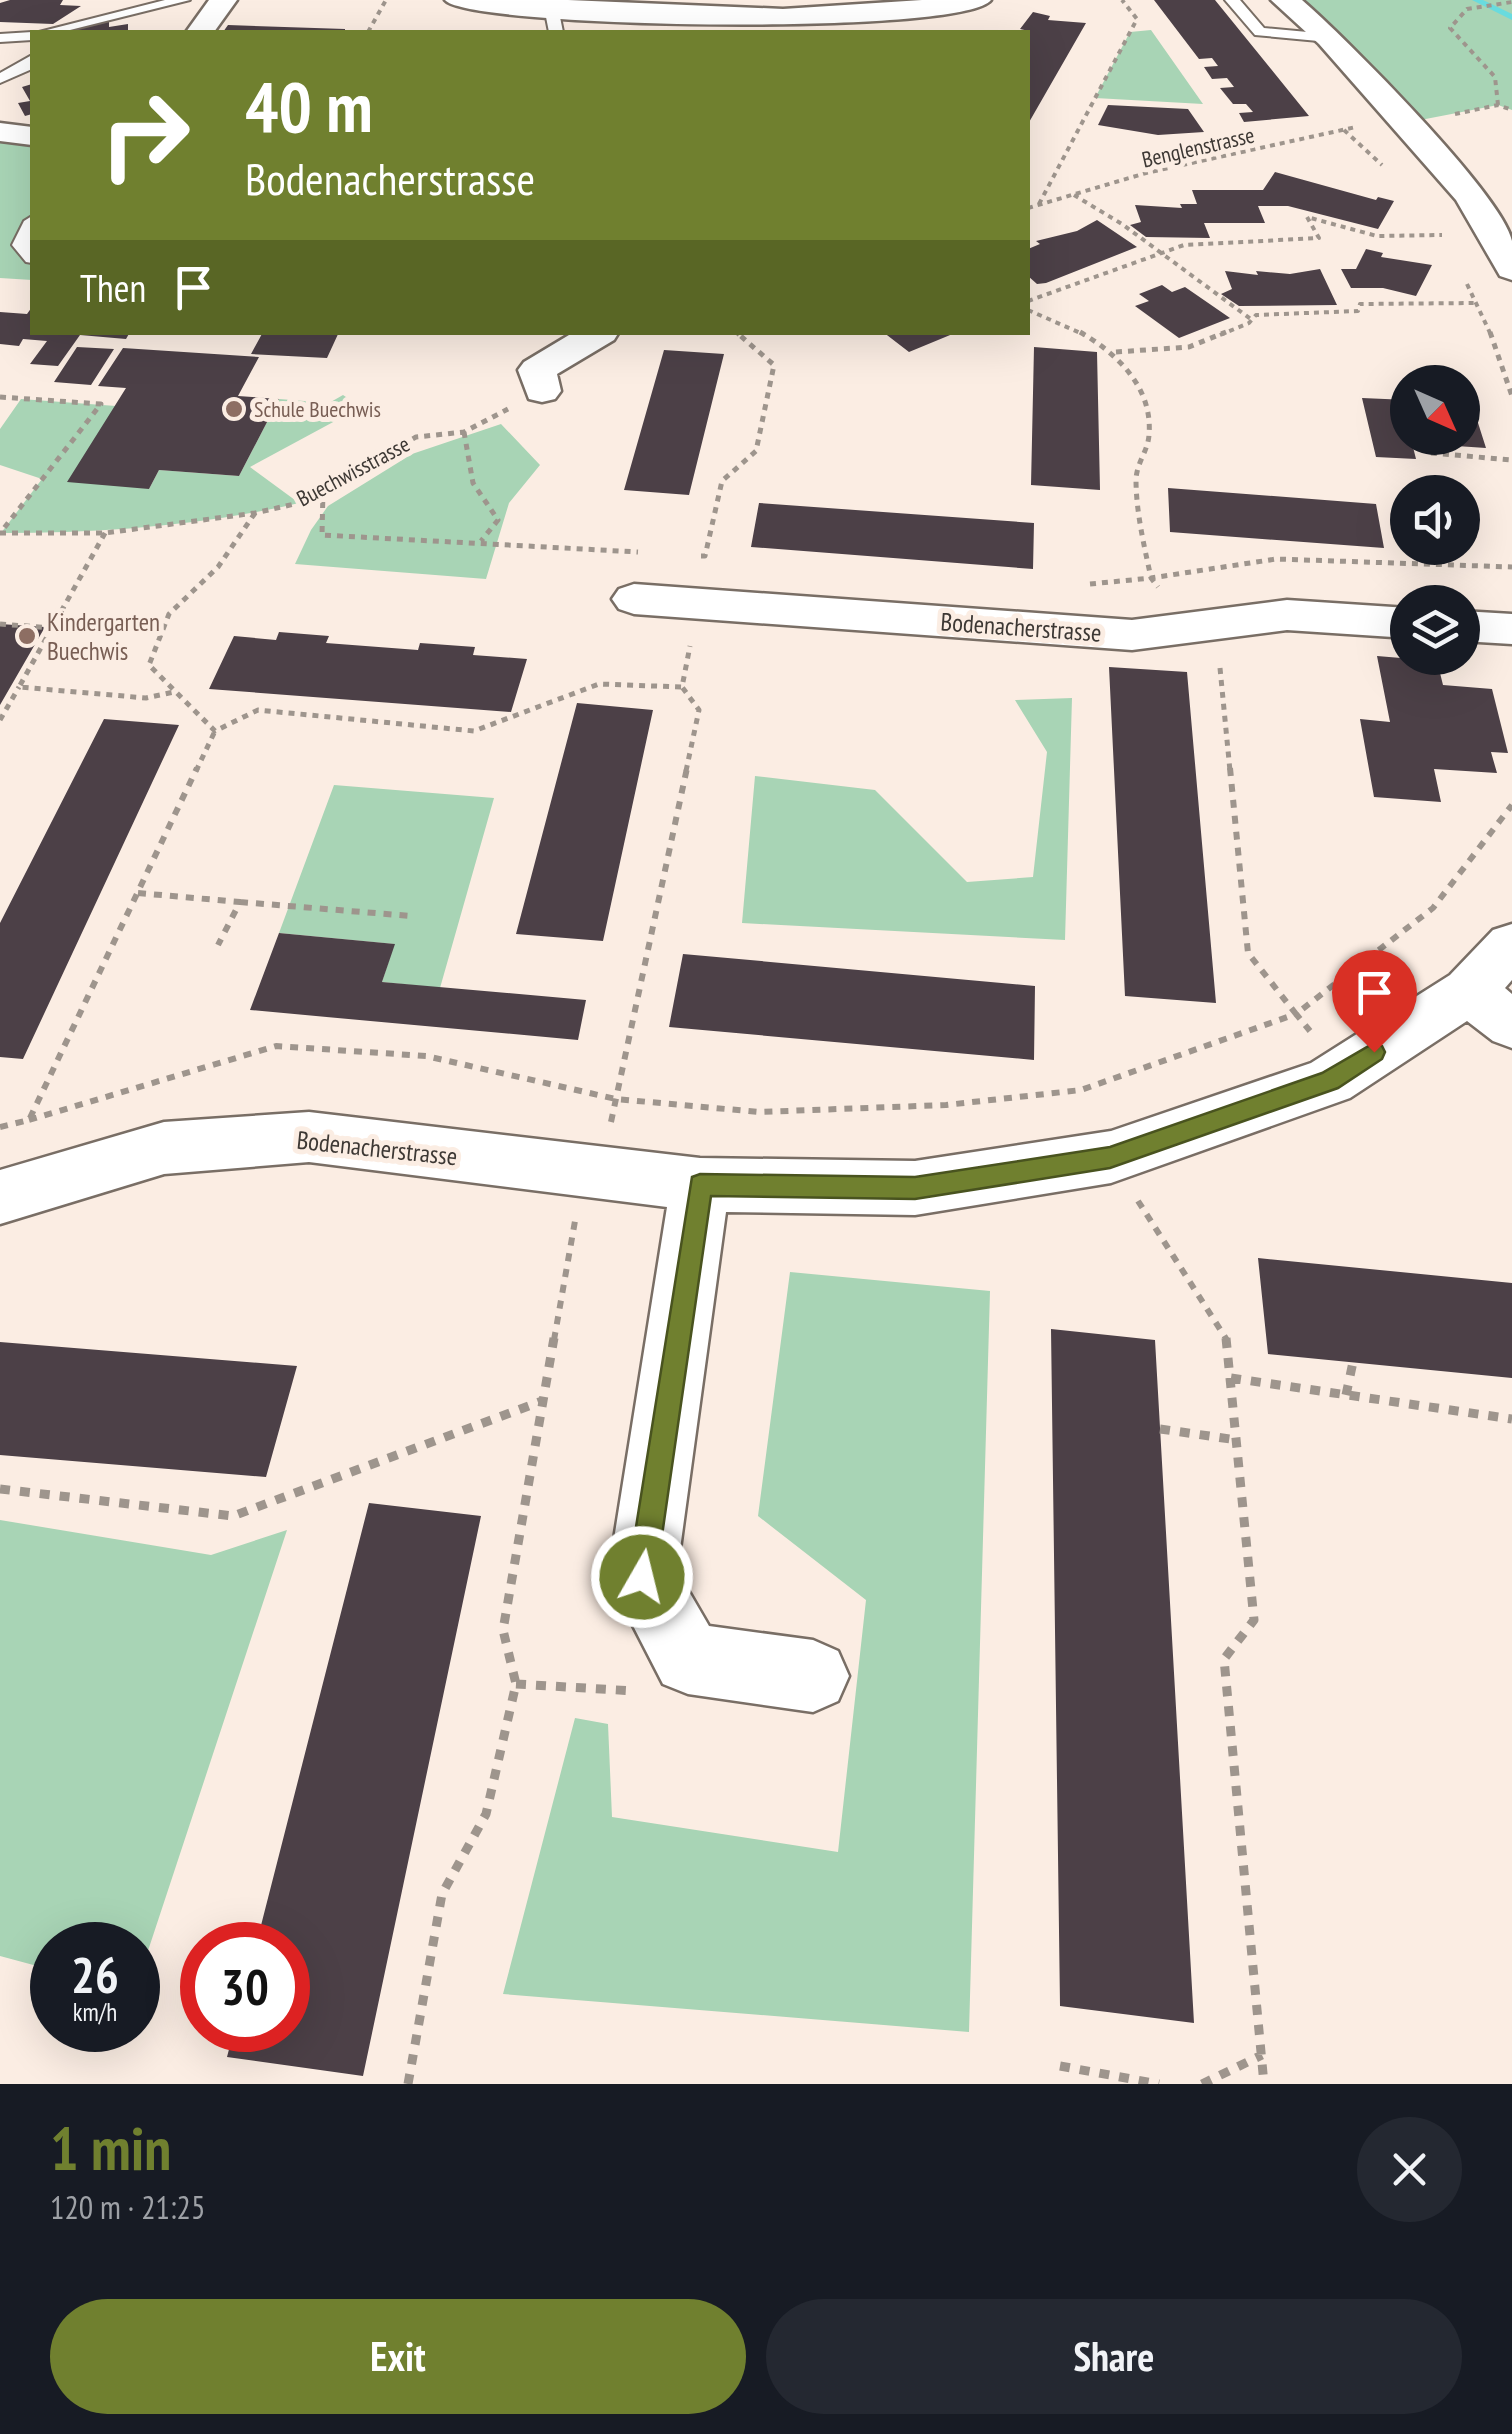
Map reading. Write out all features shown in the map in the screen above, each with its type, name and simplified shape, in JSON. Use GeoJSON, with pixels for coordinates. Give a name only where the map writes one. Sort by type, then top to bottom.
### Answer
{"type":"FeatureCollection","features":[{"type":"Feature","properties":{"kind":"street"},"geometry":{"type":"LineString","coordinates":[[202,30],[224,0]]}},
{"type":"Feature","properties":{"kind":"street"},"geometry":{"type":"LineString","coordinates":[[459,0],[554,20],[644,7],[751,20],[924,22],[977,0]]}},
{"type":"Feature","properties":{"kind":"street"},"geometry":{"type":"LineString","coordinates":[[1285,0],[1329,38],[1470,196],[1512,270]]}},
{"type":"Feature","properties":{"kind":"street"},"geometry":{"type":"LineString","coordinates":[[0,132],[30,136]]}},
{"type":"Feature","properties":{"kind":"street"},"geometry":{"type":"LineString","coordinates":[[542,391],[537,370],[595,335]]}},
{"type":"Feature","properties":{"kind":"street","name":"Bodenacherstrasse"},"geometry":{"type":"LineString","coordinates":[[634,599],[1132,634],[1287,615],[1390,621]]}},
{"type":"Feature","properties":{"kind":"street"},"geometry":{"type":"LineString","coordinates":[[1480,627],[1512,629]]}},
{"type":"Feature","properties":{"kind":"street","name":"Bodenacherstrasse"},"geometry":{"type":"LineString","coordinates":[[0,1197],[164,1148],[309,1137],[700,1185],[915,1188],[1110,1158],[1330,1080],[1490,1008],[1512,946]]}},
{"type":"Feature","properties":{"kind":"street"},"geometry":{"type":"LineString","coordinates":[[700,1185],[642,1577],[688,1659],[814,1676]]}},
{"type":"Feature","properties":{"kind":"lane"},"geometry":{"type":"LineString","coordinates":[[55,30],[183,0]]}},
{"type":"Feature","properties":{"kind":"lane"},"geometry":{"type":"LineString","coordinates":[[1232,0],[1260,32],[1329,38]]}},
{"type":"Feature","properties":{"kind":"lane"},"geometry":{"type":"LineString","coordinates":[[0,38],[29,39]]}},
{"type":"Feature","properties":{"kind":"lane"},"geometry":{"type":"LineString","coordinates":[[0,78],[30,62]]}},
{"type":"Feature","properties":{"kind":"lane"},"geometry":{"type":"LineString","coordinates":[[30,225],[21,245],[30,256]]}},
{"type":"Feature","properties":{"kind":"path"},"geometry":{"type":"LineString","coordinates":[[369,30],[386,0]]}},
{"type":"Feature","properties":{"kind":"path"},"geometry":{"type":"LineString","coordinates":[[1038,205],[1137,19],[1122,0]]}},
{"type":"Feature","properties":{"kind":"path"},"geometry":{"type":"LineString","coordinates":[[1498,106],[1495,77],[1450,28],[1453,17],[1470,6],[1509,2]]}},
{"type":"Feature","properties":{"kind":"path"},"geometry":{"type":"LineString","coordinates":[[1442,116],[1498,106],[1512,110]]}},
{"type":"Feature","properties":{"kind":"path","name":"Benglenstrasse"},"geometry":{"type":"LineString","coordinates":[[1030,207],[1146,174],[1366,126]]}},
{"type":"Feature","properties":{"kind":"path"},"geometry":{"type":"LineString","coordinates":[[1343,129],[1385,168]]}},
{"type":"Feature","properties":{"kind":"path"},"geometry":{"type":"LineString","coordinates":[[1073,195],[1252,320]]}},
{"type":"Feature","properties":{"kind":"path"},"geometry":{"type":"LineString","coordinates":[[1030,300],[1184,245],[1319,238],[1306,217],[1377,236],[1443,235],[1432,222]]}},
{"type":"Feature","properties":{"kind":"path"},"geometry":{"type":"LineString","coordinates":[[1460,269],[1512,396]]}},
{"type":"Feature","properties":{"kind":"path"},"geometry":{"type":"LineString","coordinates":[[1115,352],[1189,348],[1256,316],[1358,312],[1360,304],[1476,303]]}},
{"type":"Feature","properties":{"kind":"path"},"geometry":{"type":"LineString","coordinates":[[1030,311],[1115,352],[1144,388],[1150,440],[1137,460],[1143,542],[1151,578],[1220,664],[1248,953],[1296,1014]]}},
{"type":"Feature","properties":{"kind":"path"},"geometry":{"type":"LineString","coordinates":[[686,555],[705,556],[722,481],[756,451],[774,365],[739,335]]}},
{"type":"Feature","properties":{"kind":"path","name":"Buechwisstrasse"},"geometry":{"type":"LineString","coordinates":[[0,533],[105,533],[255,514],[300,503],[416,437],[464,432],[542,391]]}},
{"type":"Feature","properties":{"kind":"path"},"geometry":{"type":"LineString","coordinates":[[0,397],[102,404],[0,533]]}},
{"type":"Feature","properties":{"kind":"path"},"geometry":{"type":"LineString","coordinates":[[464,432],[473,483],[498,520],[480,542]]}},
{"type":"Feature","properties":{"kind":"path"},"geometry":{"type":"LineString","coordinates":[[1454,455],[1512,460]]}},
{"type":"Feature","properties":{"kind":"path"},"geometry":{"type":"LineString","coordinates":[[323,490],[322,535],[648,552]]}},
{"type":"Feature","properties":{"kind":"path"},"geometry":{"type":"LineString","coordinates":[[215,731],[149,665],[169,614],[218,567],[255,514]]}},
{"type":"Feature","properties":{"kind":"path"},"geometry":{"type":"LineString","coordinates":[[0,720],[105,533]]}},
{"type":"Feature","properties":{"kind":"path"},"geometry":{"type":"LineString","coordinates":[[1151,578],[1276,559],[1512,568]]}},
{"type":"Feature","properties":{"kind":"path"},"geometry":{"type":"LineString","coordinates":[[408,2084],[442,1894],[486,1814],[516,1684],[503,1630],[584,1171],[608,1137],[699,710],[682,687],[698,605]]}},
{"type":"Feature","properties":{"kind":"path"},"geometry":{"type":"LineString","coordinates":[[0,624],[52,628]]}},
{"type":"Feature","properties":{"kind":"path"},"geometry":{"type":"LineString","coordinates":[[29,1120],[215,731],[258,710],[474,731],[599,684],[682,687]]}},
{"type":"Feature","properties":{"kind":"path"},"geometry":{"type":"LineString","coordinates":[[20,687],[146,698],[175,691]]}},
{"type":"Feature","properties":{"kind":"path"},"geometry":{"type":"LineString","coordinates":[[0,1127],[276,1046],[426,1056],[616,1098],[759,1112],[946,1105],[1080,1090],[1296,1014],[1433,908],[1512,805]]}},
{"type":"Feature","properties":{"kind":"path"},"geometry":{"type":"LineString","coordinates":[[138,893],[411,916]]}},
{"type":"Feature","properties":{"kind":"path"},"geometry":{"type":"LineString","coordinates":[[218,945],[240,902]]}},
{"type":"Feature","properties":{"kind":"path"},"geometry":{"type":"LineString","coordinates":[[1110,1158],[1227,1340],[1254,1620],[1224,1660],[1264,2084]]}},
{"type":"Feature","properties":{"kind":"path"},"geometry":{"type":"LineString","coordinates":[[1346,1395],[1353,1362]]}},
{"type":"Feature","properties":{"kind":"path"},"geometry":{"type":"LineString","coordinates":[[1231,1378],[1512,1419]]}},
{"type":"Feature","properties":{"kind":"path"},"geometry":{"type":"LineString","coordinates":[[0,1490],[233,1516],[543,1400]]}},
{"type":"Feature","properties":{"kind":"path"},"geometry":{"type":"LineString","coordinates":[[1160,1429],[1237,1440]]}},
{"type":"Feature","properties":{"kind":"path"},"geometry":{"type":"LineString","coordinates":[[516,1684],[636,1691],[688,1659]]}},
{"type":"Feature","properties":{"kind":"path"},"geometry":{"type":"LineString","coordinates":[[1202,2084],[1262,2055]]}},
{"type":"Feature","properties":{"kind":"path"},"geometry":{"type":"LineString","coordinates":[[1060,2066],[1158,2084]]}},
{"type":"Feature","properties":{"kind":"green space"},"geometry":{"type":"Polygon","coordinates":[[[1290,0],[1512,0],[1512,110],[1498,105],[1405,123],[1290,0]]]}},
{"type":"Feature","properties":{"kind":"green space"},"geometry":{"type":"Polygon","coordinates":[[[1151,30],[1203,104],[1095,98],[1130,32],[1151,30]]]}},
{"type":"Feature","properties":{"kind":"green space"},"geometry":{"type":"Polygon","coordinates":[[[0,132],[30,136],[30,280],[0,278],[0,132]]]}},
{"type":"Feature","properties":{"kind":"green space"},"geometry":{"type":"Polygon","coordinates":[[[343,395],[361,407],[250,467],[299,503],[151,527],[1,533],[42,479],[0,465],[0,429],[21,399],[116,406],[149,489],[159,470],[239,476],[279,399],[329,403],[343,395]]]}},
{"type":"Feature","properties":{"kind":"green space"},"geometry":{"type":"Polygon","coordinates":[[[501,424],[540,465],[509,503],[486,579],[295,564],[328,506],[412,454],[501,424]]]}},
{"type":"Feature","properties":{"kind":"green space"},"geometry":{"type":"Polygon","coordinates":[[[1072,698],[1065,940],[742,923],[755,776],[875,790],[967,882],[1033,877],[1047,752],[1015,700],[1072,698]]]}},
{"type":"Feature","properties":{"kind":"green space"},"geometry":{"type":"Polygon","coordinates":[[[334,785],[494,798],[440,988],[382,982],[394,944],[279,933],[334,785]]]}},
{"type":"Feature","properties":{"kind":"green space"},"geometry":{"type":"Polygon","coordinates":[[[790,1272],[990,1291],[969,2032],[503,1994],[575,1718],[608,1724],[612,1817],[838,1852],[866,1600],[758,1516],[790,1272]]]}},
{"type":"Feature","properties":{"kind":"green space"},"geometry":{"type":"Polygon","coordinates":[[[0,1520],[211,1555],[287,1530],[157,1922],[30,1922],[30,1964],[0,1956],[0,1520]]]}},
{"type":"Feature","properties":{"kind":"building"},"geometry":{"type":"Polygon","coordinates":[[[63,0],[60,5],[81,6],[53,24],[0,22],[0,3],[63,0]]]}},
{"type":"Feature","properties":{"kind":"building"},"geometry":{"type":"Polygon","coordinates":[[[1154,0],[1215,0],[1309,116],[1244,122],[1239,113],[1253,112],[1246,104],[1233,104],[1220,88],[1234,87],[1227,78],[1212,79],[1204,67],[1218,66],[1212,58],[1199,59],[1154,0]]]}},
{"type":"Feature","properties":{"kind":"building"},"geometry":{"type":"Polygon","coordinates":[[[1033,12],[1050,16],[1048,20],[1086,23],[1030,121],[1030,30],[1020,29],[1033,12]]]}},
{"type":"Feature","properties":{"kind":"building"},"geometry":{"type":"Polygon","coordinates":[[[109,20],[109,27],[128,24],[128,30],[70,30],[109,20]]]}},
{"type":"Feature","properties":{"kind":"building"},"geometry":{"type":"Polygon","coordinates":[[[228,25],[345,29],[345,30],[224,30],[228,25]]]}},
{"type":"Feature","properties":{"kind":"building"},"geometry":{"type":"Polygon","coordinates":[[[30,85],[30,101],[22,87],[30,85]]]}},
{"type":"Feature","properties":{"kind":"building"},"geometry":{"type":"Polygon","coordinates":[[[30,101],[30,115],[25,116],[18,103],[30,101]]]}},
{"type":"Feature","properties":{"kind":"building"},"geometry":{"type":"Polygon","coordinates":[[[1108,105],[1188,109],[1204,132],[1158,135],[1098,125],[1108,105]]]}},
{"type":"Feature","properties":{"kind":"building"},"geometry":{"type":"Polygon","coordinates":[[[1275,172],[1376,200],[1378,197],[1394,201],[1378,229],[1288,206],[1258,206],[1265,223],[1204,223],[1210,238],[1146,237],[1130,225],[1141,222],[1135,205],[1182,208],[1180,204],[1197,204],[1192,190],[1263,190],[1275,172]]]}},
{"type":"Feature","properties":{"kind":"building"},"geometry":{"type":"Polygon","coordinates":[[[1097,220],[1137,247],[1037,284],[1030,278],[1030,248],[1040,244],[1036,241],[1077,231],[1097,220]]]}},
{"type":"Feature","properties":{"kind":"building"},"geometry":{"type":"Polygon","coordinates":[[[1366,249],[1383,253],[1381,257],[1432,265],[1416,296],[1383,288],[1351,288],[1341,269],[1356,269],[1366,249]]]}},
{"type":"Feature","properties":{"kind":"building"},"geometry":{"type":"Polygon","coordinates":[[[1320,269],[1337,305],[1239,306],[1221,294],[1232,289],[1225,271],[1258,275],[1256,271],[1290,274],[1320,269]]]}},
{"type":"Feature","properties":{"kind":"building"},"geometry":{"type":"Polygon","coordinates":[[[1162,285],[1172,292],[1185,287],[1230,318],[1179,338],[1135,306],[1149,301],[1139,294],[1162,285]]]}},
{"type":"Feature","properties":{"kind":"building"},"geometry":{"type":"Polygon","coordinates":[[[30,310],[30,335],[80,335],[58,366],[30,364],[47,341],[23,339],[19,346],[0,344],[0,312],[27,314],[30,310]]]}},
{"type":"Feature","properties":{"kind":"building"},"geometry":{"type":"Polygon","coordinates":[[[80,335],[128,335],[126,339],[80,335]]]}},
{"type":"Feature","properties":{"kind":"building"},"geometry":{"type":"Polygon","coordinates":[[[261,335],[338,335],[327,358],[251,354],[261,335]]]}},
{"type":"Feature","properties":{"kind":"building"},"geometry":{"type":"Polygon","coordinates":[[[887,335],[950,335],[909,352],[887,335]]]}},
{"type":"Feature","properties":{"kind":"building"},"geometry":{"type":"Polygon","coordinates":[[[77,347],[114,349],[91,385],[54,382],[77,347]]]}},
{"type":"Feature","properties":{"kind":"building"},"geometry":{"type":"Polygon","coordinates":[[[1034,347],[1097,352],[1100,490],[1031,485],[1034,347]]]}},
{"type":"Feature","properties":{"kind":"building"},"geometry":{"type":"Polygon","coordinates":[[[123,348],[259,357],[238,396],[279,399],[239,476],[159,470],[149,489],[67,482],[126,388],[98,386],[123,348]]]}},
{"type":"Feature","properties":{"kind":"building"},"geometry":{"type":"Polygon","coordinates":[[[664,350],[724,354],[689,495],[624,490],[664,350]]]}},
{"type":"Feature","properties":{"kind":"building"},"geometry":{"type":"Polygon","coordinates":[[[1362,398],[1390,399],[1390,455],[1415,455],[1416,459],[1376,457],[1362,398]]]}},
{"type":"Feature","properties":{"kind":"building"},"geometry":{"type":"Polygon","coordinates":[[[1168,488],[1376,504],[1384,548],[1170,532],[1168,488]]]}},
{"type":"Feature","properties":{"kind":"building"},"geometry":{"type":"Polygon","coordinates":[[[759,503],[1034,523],[1033,569],[751,547],[759,503]]]}},
{"type":"Feature","properties":{"kind":"building","name":"Kindergarten Buechwis"},"geometry":{"type":"Polygon","coordinates":[[[0,624],[45,627],[0,705],[0,624]]]}},
{"type":"Feature","properties":{"kind":"building"},"geometry":{"type":"Polygon","coordinates":[[[279,632],[329,636],[326,643],[418,650],[420,643],[475,647],[473,655],[527,659],[511,712],[209,689],[234,636],[276,640],[279,632]]]}},
{"type":"Feature","properties":{"kind":"building"},"geometry":{"type":"Polygon","coordinates":[[[1377,656],[1390,657],[1390,675],[1440,675],[1443,685],[1492,689],[1508,753],[1491,752],[1497,773],[1434,769],[1441,802],[1374,797],[1360,719],[1390,722],[1377,656]]]}},
{"type":"Feature","properties":{"kind":"building"},"geometry":{"type":"Polygon","coordinates":[[[1109,667],[1187,672],[1216,1003],[1125,996],[1109,667]]]}},
{"type":"Feature","properties":{"kind":"building"},"geometry":{"type":"Polygon","coordinates":[[[577,703],[653,710],[603,941],[516,934],[577,703]]]}},
{"type":"Feature","properties":{"kind":"building"},"geometry":{"type":"Polygon","coordinates":[[[104,719],[179,725],[23,1059],[0,1057],[0,923],[104,719]]]}},
{"type":"Feature","properties":{"kind":"building"},"geometry":{"type":"Polygon","coordinates":[[[279,933],[395,944],[382,982],[586,1000],[578,1040],[250,1010],[279,933]]]}},
{"type":"Feature","properties":{"kind":"building"},"geometry":{"type":"Polygon","coordinates":[[[683,954],[1035,986],[1034,1060],[669,1027],[683,954]]]}},
{"type":"Feature","properties":{"kind":"building"},"geometry":{"type":"Polygon","coordinates":[[[1258,1258],[1512,1283],[1512,1378],[1268,1354],[1258,1258]]]}},
{"type":"Feature","properties":{"kind":"building"},"geometry":{"type":"Polygon","coordinates":[[[1051,1329],[1155,1340],[1194,2023],[1060,2006],[1051,1329]]]}},
{"type":"Feature","properties":{"kind":"building"},"geometry":{"type":"Polygon","coordinates":[[[0,1342],[297,1366],[266,1477],[0,1455],[0,1342]]]}},
{"type":"Feature","properties":{"kind":"building"},"geometry":{"type":"Polygon","coordinates":[[[369,1503],[481,1516],[363,2076],[227,2057],[228,2052],[310,2052],[310,1922],[262,1922],[369,1503]]]}},
{"type":"Feature","properties":{"kind":"waterway"},"geometry":{"type":"LineString","coordinates":[[1476,0],[1512,17]]}},
{"type":"Feature","properties":{"kind":"place","name":"Schule Buechwis"},"geometry":{"type":"Point","coordinates":[234,409]}},
{"type":"Feature","properties":{"kind":"place","name":"Kindergarten Buechwis"},"geometry":{"type":"Point","coordinates":[27,636]}},
{"type":"Feature","properties":{"kind":"route"},"geometry":{"type":"LineString","coordinates":[[642,1577],[700,1185],[915,1188],[1110,1158],[1330,1080],[1374,1052]]}}]}
